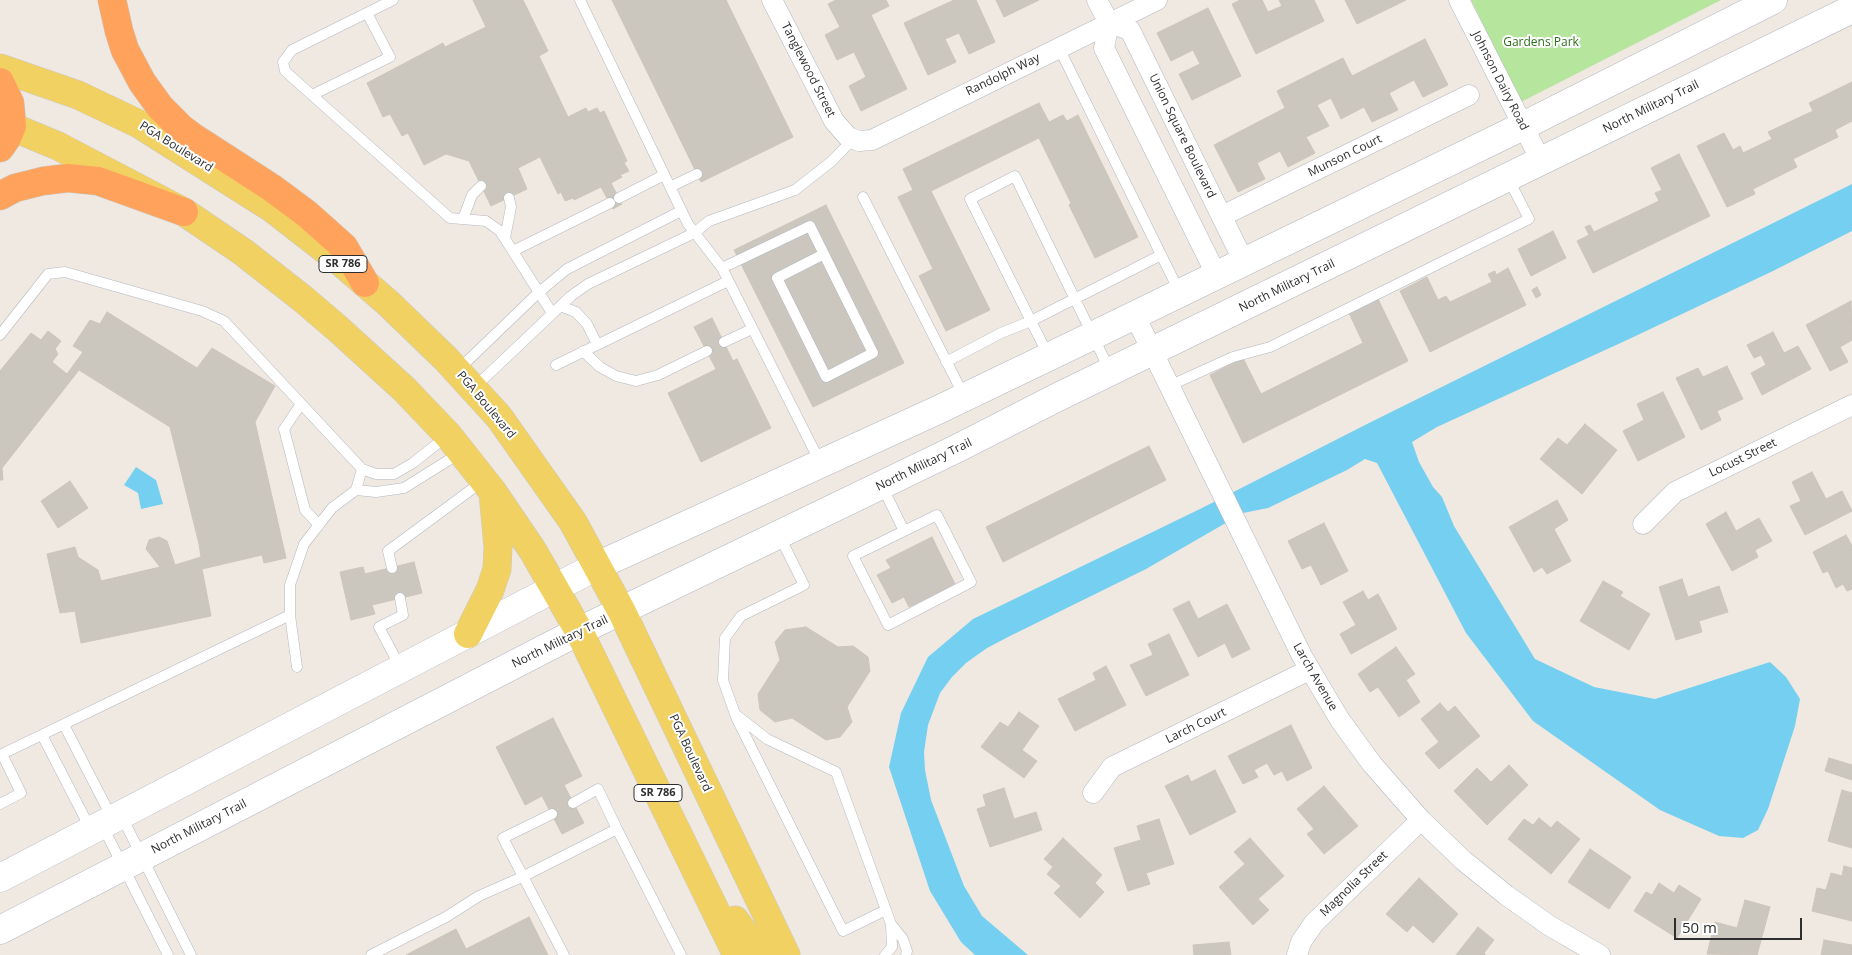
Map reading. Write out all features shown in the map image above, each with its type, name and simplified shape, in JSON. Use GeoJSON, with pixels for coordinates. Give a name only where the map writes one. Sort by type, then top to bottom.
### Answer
{"type":"FeatureCollection","features":[{"type":"Feature","properties":{"kind":"highway"},"geometry":{"type":"LineString","coordinates":[[112,0],[125,50],[142,82],[160,107],[192,137],[272,188],[307,214],[344,246],[365,283]]}},
{"type":"Feature","properties":{"kind":"highway"},"geometry":{"type":"LineString","coordinates":[[0,82],[10,103],[4,132]]}},
{"type":"Feature","properties":{"kind":"highway"},"geometry":{"type":"LineString","coordinates":[[0,196],[16,188],[43,181],[75,179],[98,181],[184,212]]}},
{"type":"Feature","properties":{"kind":"main road"},"geometry":{"type":"LineString","coordinates":[[0,878],[597,566],[964,398],[1094,336],[1523,126],[1773,0]]}},
{"type":"Feature","properties":{"kind":"main road","name":"North Military Trail"},"geometry":{"type":"LineString","coordinates":[[0,930],[579,631],[779,536],[1852,9]]}},
{"type":"Feature","properties":{"kind":"main road","name":"PGA Boulevard"},"geometry":{"type":"LineString","coordinates":[[0,68],[78,95],[139,124],[273,209],[336,258],[388,303],[465,380],[498,417],[573,522],[622,612],[786,955]]}},
{"type":"Feature","properties":{"kind":"main road","name":"SR 786"},"geometry":{"type":"LineString","coordinates":[[4,132],[58,146],[184,212],[243,252],[303,298],[404,389],[454,443],[488,486],[533,551],[579,631],[737,955]]}},
{"type":"Feature","properties":{"kind":"main road"},"geometry":{"type":"LineString","coordinates":[[468,634],[490,590],[497,569],[498,547],[488,486]]}},
{"type":"Feature","properties":{"kind":"main road"},"geometry":{"type":"LineString","coordinates":[[709,898],[730,913],[757,955]]}},
{"type":"Feature","properties":{"kind":"street","name":"Tanglewood Street"},"geometry":{"type":"LineString","coordinates":[[772,0],[834,122],[850,138]]}},
{"type":"Feature","properties":{"kind":"street"},"geometry":{"type":"LineString","coordinates":[[1098,0],[1109,23],[1104,48],[1217,276]]}},
{"type":"Feature","properties":{"kind":"street","name":"Randolph Way"},"geometry":{"type":"LineString","coordinates":[[850,138],[859,141],[872,140],[1157,0]]}},
{"type":"Feature","properties":{"kind":"street","name":"Johnson Dairy Road"},"geometry":{"type":"LineString","coordinates":[[1460,0],[1541,161]]}},
{"type":"Feature","properties":{"kind":"street","name":"Union Square Boulevard"},"geometry":{"type":"LineString","coordinates":[[1109,23],[1130,30],[1244,262]]}},
{"type":"Feature","properties":{"kind":"street","name":"Munson Court"},"geometry":{"type":"LineString","coordinates":[[1222,216],[1469,95]]}},
{"type":"Feature","properties":{"kind":"street","name":"Larch Avenue"},"geometry":{"type":"LineString","coordinates":[[1134,316],[1309,670],[1340,720],[1372,764],[1421,820],[1464,861],[1506,895],[1550,926],[1600,955]]}},
{"type":"Feature","properties":{"kind":"street","name":"Locust Street"},"geometry":{"type":"LineString","coordinates":[[1643,524],[1675,492],[1851,408]]}},
{"type":"Feature","properties":{"kind":"street","name":"Larch Court"},"geometry":{"type":"LineString","coordinates":[[1093,793],[1112,767],[1309,670]]}},
{"type":"Feature","properties":{"kind":"street","name":"Magnolia Street"},"geometry":{"type":"LineString","coordinates":[[1297,955],[1301,942],[1314,923],[1421,820]]}},
{"type":"Feature","properties":{"kind":"lane"},"geometry":{"type":"LineString","coordinates":[[393,0],[292,50],[283,62],[284,71],[450,218],[486,221],[500,231],[552,313]]}},
{"type":"Feature","properties":{"kind":"lane"},"geometry":{"type":"LineString","coordinates":[[580,0],[688,224],[722,268],[821,464]]}},
{"type":"Feature","properties":{"kind":"lane"},"geometry":{"type":"LineString","coordinates":[[312,95],[390,57],[367,13]]}},
{"type":"Feature","properties":{"kind":"lane"},"geometry":{"type":"LineString","coordinates":[[1059,48],[1180,293]]}},
{"type":"Feature","properties":{"kind":"lane"},"geometry":{"type":"LineString","coordinates":[[465,380],[588,284],[694,233],[709,221],[795,190],[832,161],[850,138]]}},
{"type":"Feature","properties":{"kind":"lane"},"geometry":{"type":"LineString","coordinates":[[670,187],[697,174]]}},
{"type":"Feature","properties":{"kind":"lane"},"geometry":{"type":"LineString","coordinates":[[513,251],[664,175]]}},
{"type":"Feature","properties":{"kind":"lane"},"geometry":{"type":"LineString","coordinates":[[1049,357],[970,199],[1015,176],[1111,372]]}},
{"type":"Feature","properties":{"kind":"lane"},"geometry":{"type":"LineString","coordinates":[[1169,386],[1233,357],[1270,347],[1529,219],[1508,177]]}},
{"type":"Feature","properties":{"kind":"lane"},"geometry":{"type":"LineString","coordinates":[[464,219],[472,195],[481,186]]}},
{"type":"Feature","properties":{"kind":"lane"},"geometry":{"type":"LineString","coordinates":[[863,197],[964,398]]}},
{"type":"Feature","properties":{"kind":"lane"},"geometry":{"type":"LineString","coordinates":[[505,238],[511,207],[508,198]]}},
{"type":"Feature","properties":{"kind":"lane"},"geometry":{"type":"LineString","coordinates":[[465,380],[538,293],[567,269],[682,211]]}},
{"type":"Feature","properties":{"kind":"lane"},"geometry":{"type":"LineString","coordinates":[[722,268],[810,226],[824,254],[873,353],[826,376],[777,278],[824,254]]}},
{"type":"Feature","properties":{"kind":"lane"},"geometry":{"type":"LineString","coordinates":[[946,362],[1001,333],[1031,321],[1160,254]]}},
{"type":"Feature","properties":{"kind":"lane"},"geometry":{"type":"LineString","coordinates":[[0,335],[48,274],[65,272],[202,311],[224,321],[362,469],[376,474],[394,474],[454,443]]}},
{"type":"Feature","properties":{"kind":"lane"},"geometry":{"type":"LineString","coordinates":[[556,364],[728,281]]}},
{"type":"Feature","properties":{"kind":"lane"},"geometry":{"type":"LineString","coordinates":[[560,306],[576,312],[587,324],[597,344]]}},
{"type":"Feature","properties":{"kind":"lane"},"geometry":{"type":"LineString","coordinates":[[724,342],[752,329]]}},
{"type":"Feature","properties":{"kind":"lane"},"geometry":{"type":"LineString","coordinates":[[583,351],[600,367],[616,376],[636,381],[658,375],[707,351]]}},
{"type":"Feature","properties":{"kind":"lane"},"geometry":{"type":"LineString","coordinates":[[301,404],[284,429],[305,510],[319,525]]}},
{"type":"Feature","properties":{"kind":"lane"},"geometry":{"type":"LineString","coordinates":[[356,490],[376,492],[404,488],[454,443]]}},
{"type":"Feature","properties":{"kind":"lane"},"geometry":{"type":"LineString","coordinates":[[297,667],[290,615],[290,585],[304,544],[332,508],[356,490],[362,469]]}},
{"type":"Feature","properties":{"kind":"lane"},"geometry":{"type":"LineString","coordinates":[[882,485],[904,530]]}},
{"type":"Feature","properties":{"kind":"lane"},"geometry":{"type":"LineString","coordinates":[[392,568],[388,551],[488,486]]}},
{"type":"Feature","properties":{"kind":"lane"},"geometry":{"type":"LineString","coordinates":[[937,515],[971,582],[888,625],[853,556],[904,530],[937,515]]}},
{"type":"Feature","properties":{"kind":"lane"},"geometry":{"type":"LineString","coordinates":[[779,536],[804,585],[741,616],[725,638],[722,680],[735,714],[843,931],[886,910]]}},
{"type":"Feature","properties":{"kind":"lane"},"geometry":{"type":"LineString","coordinates":[[400,598],[403,616],[379,627],[401,668]]}},
{"type":"Feature","properties":{"kind":"lane"},"geometry":{"type":"LineString","coordinates":[[0,804],[21,793],[1,755],[290,615]]}},
{"type":"Feature","properties":{"kind":"lane"},"geometry":{"type":"LineString","coordinates":[[735,714],[767,740],[836,772],[891,924],[892,947],[885,955]]}},
{"type":"Feature","properties":{"kind":"lane"},"geometry":{"type":"LineString","coordinates":[[64,725],[106,822],[132,861],[168,955]]}},
{"type":"Feature","properties":{"kind":"lane"},"geometry":{"type":"LineString","coordinates":[[42,735],[106,822],[191,955]]}},
{"type":"Feature","properties":{"kind":"lane"},"geometry":{"type":"LineString","coordinates":[[573,803],[598,789],[681,955]]}},
{"type":"Feature","properties":{"kind":"lane"},"geometry":{"type":"LineString","coordinates":[[552,814],[503,838],[564,955]]}},
{"type":"Feature","properties":{"kind":"lane"},"geometry":{"type":"LineString","coordinates":[[371,955],[446,917],[480,896],[617,829]]}},
{"type":"Feature","properties":{"kind":"lane"},"geometry":{"type":"LineString","coordinates":[[891,924],[903,939],[907,951],[906,955]]}},
{"type":"Feature","properties":{"kind":"green space","name":"Gardens Park"},"geometry":{"type":"Polygon","coordinates":[[[1471,0],[1721,0],[1521,102],[1471,0]]]}},
{"type":"Feature","properties":{"kind":"water"},"geometry":{"type":"Polygon","coordinates":[[[1852,184],[1852,231],[1773,271],[1627,340],[1437,427],[1412,442],[1419,462],[1433,487],[1442,497],[1454,526],[1535,659],[1594,687],[1655,699],[1770,662],[1786,677],[1800,699],[1795,726],[1768,809],[1758,830],[1743,838],[1719,836],[1660,810],[1533,721],[1466,633],[1377,463],[1365,459],[1347,470],[1268,508],[1243,513],[1146,569],[987,648],[966,663],[952,677],[940,693],[928,725],[924,752],[925,770],[931,800],[964,886],[982,916],[1028,955],[975,955],[961,942],[930,891],[889,767],[901,713],[928,657],[973,619],[1200,509],[1373,421],[1852,184]]]}},
{"type":"Feature","properties":{"kind":"water"},"geometry":{"type":"Polygon","coordinates":[[[136,467],[156,480],[163,504],[141,509],[138,493],[124,485],[136,467]]]}},
{"type":"Feature","properties":{"kind":"building"},"geometry":{"type":"Polygon","coordinates":[[[473,0],[523,0],[548,51],[539,56],[568,117],[586,108],[588,112],[597,108],[600,113],[604,111],[627,161],[624,163],[629,171],[620,175],[622,177],[611,183],[622,204],[613,209],[601,187],[574,200],[573,198],[565,201],[561,192],[558,194],[540,157],[518,168],[527,189],[491,206],[469,161],[446,154],[424,165],[408,133],[402,136],[390,114],[383,117],[367,83],[443,43],[445,47],[486,27],[473,0]]]}},
{"type":"Feature","properties":{"kind":"building"},"geometry":{"type":"Polygon","coordinates":[[[612,0],[726,0],[793,137],[701,182],[612,0]]]}},
{"type":"Feature","properties":{"kind":"building"},"geometry":{"type":"Polygon","coordinates":[[[836,0],[886,0],[889,6],[871,15],[907,89],[861,111],[849,86],[866,77],[854,52],[837,60],[825,35],[840,27],[828,4],[836,0]]]}},
{"type":"Feature","properties":{"kind":"building"},"geometry":{"type":"Polygon","coordinates":[[[954,0],[976,0],[995,42],[969,54],[959,33],[945,39],[956,62],[928,75],[904,23],[954,0]]]}},
{"type":"Feature","properties":{"kind":"building"},"geometry":{"type":"Polygon","coordinates":[[[996,0],[1039,0],[1004,17],[996,0]]]}},
{"type":"Feature","properties":{"kind":"building"},"geometry":{"type":"Polygon","coordinates":[[[1240,0],[1262,0],[1268,12],[1282,6],[1279,0],[1314,0],[1324,21],[1256,54],[1232,4],[1240,0]]]}},
{"type":"Feature","properties":{"kind":"building"},"geometry":{"type":"Polygon","coordinates":[[[1345,0],[1406,0],[1357,24],[1345,0]]]}},
{"type":"Feature","properties":{"kind":"building"},"geometry":{"type":"Polygon","coordinates":[[[1208,8],[1241,76],[1192,100],[1179,74],[1200,64],[1193,50],[1171,61],[1157,33],[1208,8]]]}},
{"type":"Feature","properties":{"kind":"building"},"geometry":{"type":"Polygon","coordinates":[[[1425,39],[1448,85],[1423,97],[1414,80],[1389,93],[1398,110],[1372,122],[1364,107],[1341,119],[1331,98],[1317,105],[1329,126],[1306,137],[1315,153],[1288,167],[1280,151],[1257,163],[1265,179],[1238,192],[1214,145],[1285,108],[1277,91],[1343,58],[1352,76],[1425,39]]]}},
{"type":"Feature","properties":{"kind":"building"},"geometry":{"type":"Polygon","coordinates":[[[1852,82],[1852,121],[1835,130],[1838,137],[1793,159],[1797,167],[1753,189],[1755,194],[1727,207],[1697,146],[1724,133],[1733,150],[1740,146],[1743,153],[1772,139],[1768,132],[1813,111],[1809,103],[1852,82]]]}},
{"type":"Feature","properties":{"kind":"building"},"geometry":{"type":"Polygon","coordinates":[[[1039,103],[1049,122],[1063,115],[1067,121],[1078,115],[1138,237],[1095,258],[1069,205],[1071,203],[1039,138],[931,191],[990,310],[946,331],[919,276],[933,269],[898,197],[913,190],[903,169],[1039,103]]]}},
{"type":"Feature","properties":{"kind":"building"},"geometry":{"type":"Polygon","coordinates":[[[1679,154],[1710,216],[1593,273],[1577,241],[1589,235],[1585,227],[1590,225],[1594,232],[1659,201],[1655,193],[1662,190],[1651,168],[1679,154]]]}},
{"type":"Feature","properties":{"kind":"building"},"geometry":{"type":"Polygon","coordinates":[[[826,205],[904,363],[813,407],[734,250],[826,205]]]}},
{"type":"Feature","properties":{"kind":"building"},"geometry":{"type":"Polygon","coordinates":[[[1553,231],[1566,258],[1531,276],[1518,249],[1553,231]]]}},
{"type":"Feature","properties":{"kind":"building"},"geometry":{"type":"Polygon","coordinates":[[[1508,268],[1526,305],[1430,352],[1400,291],[1427,277],[1438,300],[1446,296],[1450,302],[1492,282],[1488,274],[1495,271],[1496,275],[1508,268]]]}},
{"type":"Feature","properties":{"kind":"building"},"geometry":{"type":"Polygon","coordinates":[[[1537,287],[1541,295],[1536,298],[1532,290],[1537,287]]]}},
{"type":"Feature","properties":{"kind":"building"},"geometry":{"type":"Polygon","coordinates":[[[1378,299],[1408,361],[1243,443],[1210,375],[1243,358],[1261,394],[1363,343],[1349,313],[1378,299]]]}},
{"type":"Feature","properties":{"kind":"building"},"geometry":{"type":"Polygon","coordinates":[[[1851,301],[1852,340],[1840,347],[1848,362],[1830,371],[1806,325],[1851,301]]]}},
{"type":"Feature","properties":{"kind":"building"},"geometry":{"type":"Polygon","coordinates":[[[107,312],[197,368],[212,348],[275,386],[255,422],[286,558],[264,563],[262,555],[202,569],[211,616],[81,643],[75,611],[60,613],[47,554],[75,547],[78,557],[98,570],[101,581],[160,567],[146,549],[149,540],[159,537],[167,541],[175,565],[201,557],[170,427],[79,370],[2,468],[3,480],[0,480],[0,371],[31,333],[41,340],[48,331],[61,341],[55,349],[58,354],[52,362],[67,374],[83,352],[73,346],[90,320],[100,324],[107,312]]]}},
{"type":"Feature","properties":{"kind":"building"},"geometry":{"type":"Polygon","coordinates":[[[712,318],[733,361],[716,369],[694,327],[712,318]]]}},
{"type":"Feature","properties":{"kind":"building"},"geometry":{"type":"Polygon","coordinates":[[[1773,332],[1784,353],[1798,346],[1811,369],[1762,395],[1751,373],[1766,365],[1761,355],[1754,358],[1747,345],[1773,332]]]}},
{"type":"Feature","properties":{"kind":"building"},"geometry":{"type":"Polygon","coordinates":[[[737,359],[771,428],[701,462],[668,393],[737,359]]]}},
{"type":"Feature","properties":{"kind":"building"},"geometry":{"type":"Polygon","coordinates":[[[1727,366],[1743,399],[1717,411],[1721,420],[1701,430],[1676,378],[1698,368],[1703,377],[1727,366]]]}},
{"type":"Feature","properties":{"kind":"building"},"geometry":{"type":"Polygon","coordinates":[[[1663,392],[1685,437],[1638,461],[1623,431],[1644,420],[1637,404],[1663,392]]]}},
{"type":"Feature","properties":{"kind":"building"},"geometry":{"type":"Polygon","coordinates":[[[1585,424],[1617,450],[1582,494],[1540,459],[1558,438],[1567,445],[1585,424]]]}},
{"type":"Feature","properties":{"kind":"building"},"geometry":{"type":"Polygon","coordinates":[[[1149,446],[1166,480],[1003,562],[986,527],[1149,446]]]}},
{"type":"Feature","properties":{"kind":"building"},"geometry":{"type":"Polygon","coordinates":[[[1812,472],[1826,499],[1842,491],[1852,511],[1805,535],[1790,506],[1801,501],[1792,482],[1812,472]]]}},
{"type":"Feature","properties":{"kind":"building"},"geometry":{"type":"Polygon","coordinates":[[[70,481],[88,508],[58,528],[41,501],[70,481]]]}},
{"type":"Feature","properties":{"kind":"building"},"geometry":{"type":"Polygon","coordinates":[[[1557,500],[1568,520],[1554,529],[1571,561],[1547,574],[1542,567],[1534,572],[1509,527],[1557,500]]]}},
{"type":"Feature","properties":{"kind":"building"},"geometry":{"type":"Polygon","coordinates":[[[1726,512],[1736,531],[1759,518],[1772,541],[1755,550],[1758,557],[1732,571],[1706,524],[1726,512]]]}},
{"type":"Feature","properties":{"kind":"building"},"geometry":{"type":"Polygon","coordinates":[[[1324,523],[1348,571],[1321,585],[1311,565],[1302,569],[1288,541],[1324,523]]]}},
{"type":"Feature","properties":{"kind":"building"},"geometry":{"type":"Polygon","coordinates":[[[1846,535],[1852,546],[1852,589],[1847,591],[1843,584],[1836,588],[1828,571],[1823,573],[1813,552],[1846,535]]]}},
{"type":"Feature","properties":{"kind":"building"},"geometry":{"type":"Polygon","coordinates":[[[932,537],[955,584],[909,607],[904,597],[892,603],[877,575],[891,568],[886,560],[932,537]]]}},
{"type":"Feature","properties":{"kind":"building"},"geometry":{"type":"Polygon","coordinates":[[[414,562],[422,593],[372,605],[375,614],[351,620],[340,572],[363,567],[365,574],[414,562]]]}},
{"type":"Feature","properties":{"kind":"building"},"geometry":{"type":"Polygon","coordinates":[[[1682,579],[1688,597],[1719,586],[1728,612],[1699,621],[1702,632],[1676,640],[1659,587],[1682,579]]]}},
{"type":"Feature","properties":{"kind":"building"},"geometry":{"type":"Polygon","coordinates":[[[1603,581],[1623,592],[1620,596],[1650,614],[1629,650],[1580,621],[1603,581]]]}},
{"type":"Feature","properties":{"kind":"building"},"geometry":{"type":"Polygon","coordinates":[[[1363,591],[1368,600],[1378,594],[1397,629],[1351,654],[1340,634],[1356,625],[1343,602],[1363,591]]]}},
{"type":"Feature","properties":{"kind":"building"},"geometry":{"type":"Polygon","coordinates":[[[1189,601],[1198,619],[1227,604],[1250,649],[1232,658],[1225,643],[1198,657],[1173,609],[1189,601]]]}},
{"type":"Feature","properties":{"kind":"building"},"geometry":{"type":"Polygon","coordinates":[[[806,627],[838,647],[853,646],[868,657],[870,671],[847,707],[852,722],[840,737],[826,740],[792,718],[775,722],[760,710],[758,694],[780,660],[775,642],[785,630],[806,627]]]}},
{"type":"Feature","properties":{"kind":"building"},"geometry":{"type":"Polygon","coordinates":[[[1169,634],[1189,675],[1146,696],[1130,665],[1153,655],[1148,644],[1169,634]]]}},
{"type":"Feature","properties":{"kind":"building"},"geometry":{"type":"Polygon","coordinates":[[[1396,647],[1415,674],[1406,680],[1420,702],[1399,717],[1378,687],[1370,692],[1358,674],[1396,647]]]}},
{"type":"Feature","properties":{"kind":"building"},"geometry":{"type":"Polygon","coordinates":[[[1106,666],[1126,705],[1075,731],[1058,699],[1096,680],[1093,673],[1106,666]]]}},
{"type":"Feature","properties":{"kind":"building"},"geometry":{"type":"Polygon","coordinates":[[[1440,703],[1448,712],[1455,706],[1480,736],[1439,769],[1425,753],[1439,742],[1421,719],[1440,703]]]}},
{"type":"Feature","properties":{"kind":"building"},"geometry":{"type":"Polygon","coordinates":[[[1019,712],[1039,726],[1022,750],[1037,761],[1024,778],[981,747],[1000,722],[1008,727],[1019,712]]]}},
{"type":"Feature","properties":{"kind":"building"},"geometry":{"type":"Polygon","coordinates":[[[553,718],[582,776],[564,785],[584,823],[562,834],[542,796],[525,805],[496,747],[553,718]]]}},
{"type":"Feature","properties":{"kind":"building"},"geometry":{"type":"Polygon","coordinates":[[[1291,725],[1312,768],[1287,781],[1282,771],[1274,775],[1267,763],[1254,770],[1258,777],[1243,784],[1228,756],[1291,725]]]}},
{"type":"Feature","properties":{"kind":"building"},"geometry":{"type":"Polygon","coordinates":[[[1829,758],[1852,765],[1852,780],[1825,771],[1829,758]]]}},
{"type":"Feature","properties":{"kind":"building"},"geometry":{"type":"Polygon","coordinates":[[[1509,765],[1528,785],[1487,825],[1454,791],[1477,768],[1491,782],[1509,765]]]}},
{"type":"Feature","properties":{"kind":"building"},"geometry":{"type":"Polygon","coordinates":[[[1215,770],[1236,812],[1190,835],[1165,786],[1188,775],[1191,782],[1215,770]]]}},
{"type":"Feature","properties":{"kind":"building"},"geometry":{"type":"Polygon","coordinates":[[[1324,786],[1358,826],[1324,854],[1307,834],[1314,829],[1297,809],[1324,786]]]}},
{"type":"Feature","properties":{"kind":"building"},"geometry":{"type":"Polygon","coordinates":[[[1004,788],[1014,819],[1036,812],[1042,830],[990,847],[977,809],[986,806],[983,795],[1004,788]]]}},
{"type":"Feature","properties":{"kind":"building"},"geometry":{"type":"Polygon","coordinates":[[[1842,790],[1852,793],[1852,848],[1828,841],[1842,790]]]}},
{"type":"Feature","properties":{"kind":"building"},"geometry":{"type":"Polygon","coordinates":[[[1539,818],[1551,828],[1557,821],[1580,839],[1551,874],[1508,839],[1524,819],[1533,825],[1539,818]]]}},
{"type":"Feature","properties":{"kind":"building"},"geometry":{"type":"Polygon","coordinates":[[[1159,819],[1174,864],[1146,873],[1150,884],[1128,891],[1114,848],[1141,840],[1137,826],[1159,819]]]}},
{"type":"Feature","properties":{"kind":"building"},"geometry":{"type":"Polygon","coordinates":[[[1063,838],[1102,875],[1095,883],[1104,892],[1080,918],[1054,893],[1061,886],[1047,874],[1053,867],[1044,859],[1063,838]]]}},
{"type":"Feature","properties":{"kind":"building"},"geometry":{"type":"Polygon","coordinates":[[[1250,838],[1284,876],[1258,899],[1269,910],[1253,925],[1219,887],[1245,864],[1234,852],[1250,838]]]}},
{"type":"Feature","properties":{"kind":"building"},"geometry":{"type":"Polygon","coordinates":[[[1590,849],[1631,877],[1609,909],[1568,882],[1590,849]]]}},
{"type":"Feature","properties":{"kind":"building"},"geometry":{"type":"Polygon","coordinates":[[[1844,866],[1852,868],[1852,921],[1812,911],[1817,888],[1826,890],[1831,873],[1842,876],[1844,866]]]}},
{"type":"Feature","properties":{"kind":"building"},"geometry":{"type":"Polygon","coordinates":[[[1419,878],[1458,914],[1433,943],[1413,925],[1407,932],[1386,914],[1419,878]]]}},
{"type":"Feature","properties":{"kind":"building"},"geometry":{"type":"Polygon","coordinates":[[[1659,883],[1674,893],[1679,885],[1701,899],[1677,938],[1634,911],[1646,892],[1652,895],[1659,883]]]}},
{"type":"Feature","properties":{"kind":"building"},"geometry":{"type":"Polygon","coordinates":[[[1745,900],[1770,907],[1757,955],[1707,954],[1715,922],[1737,928],[1745,900]]]}},
{"type":"Feature","properties":{"kind":"building"},"geometry":{"type":"Polygon","coordinates":[[[529,917],[548,955],[406,955],[456,929],[466,949],[529,917]]]}},
{"type":"Feature","properties":{"kind":"building"},"geometry":{"type":"Polygon","coordinates":[[[1478,927],[1494,940],[1484,953],[1486,955],[1456,955],[1478,927]]]}},
{"type":"Feature","properties":{"kind":"building"},"geometry":{"type":"Polygon","coordinates":[[[1824,940],[1852,945],[1852,955],[1821,955],[1824,940]]]}},
{"type":"Feature","properties":{"kind":"building"},"geometry":{"type":"Polygon","coordinates":[[[1229,942],[1231,955],[1194,955],[1193,945],[1229,942]]]}}]}
